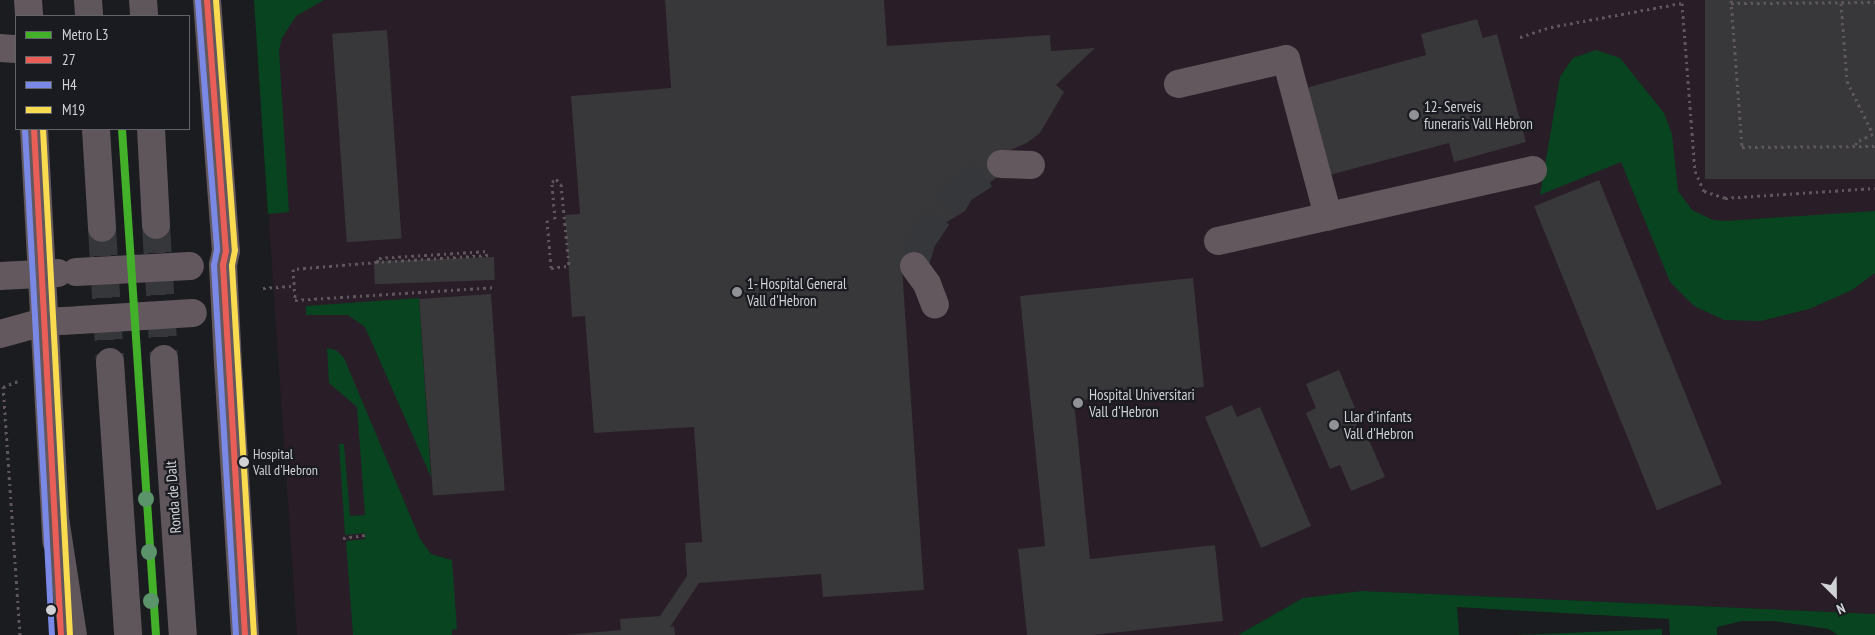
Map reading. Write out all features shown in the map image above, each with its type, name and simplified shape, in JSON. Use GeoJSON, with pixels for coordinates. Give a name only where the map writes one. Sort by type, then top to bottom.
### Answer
{"type":"FeatureCollection","features":[{"type":"Feature","properties":{"kind":"highway"},"geometry":{"type":"LineString","coordinates":[[88,0],[89,15]]}},
{"type":"Feature","properties":{"kind":"highway"},"geometry":{"type":"LineString","coordinates":[[143,0],[144,15]]}},
{"type":"Feature","properties":{"kind":"highway"},"geometry":{"type":"LineString","coordinates":[[96,130],[102,228]]}},
{"type":"Feature","properties":{"kind":"highway"},"geometry":{"type":"LineString","coordinates":[[150,130],[156,225]]}},
{"type":"Feature","properties":{"kind":"highway","name":"Ronda de Dalt"},"geometry":{"type":"LineString","coordinates":[[164,359],[183,635]]}},
{"type":"Feature","properties":{"kind":"highway"},"geometry":{"type":"LineString","coordinates":[[110,362],[128,635]]}},
{"type":"Feature","properties":{"kind":"highway"},"geometry":{"type":"LineString","coordinates":[[55,518],[73,635]]}},
{"type":"Feature","properties":{"kind":"street"},"geometry":{"type":"LineString","coordinates":[[28,0],[29,15]]}},
{"type":"Feature","properties":{"kind":"street"},"geometry":{"type":"LineString","coordinates":[[207,0],[226,251],[223,265],[246,635]]}},
{"type":"Feature","properties":{"kind":"street"},"geometry":{"type":"LineString","coordinates":[[0,48],[15,49]]}},
{"type":"Feature","properties":{"kind":"street"},"geometry":{"type":"LineString","coordinates":[[1178,84],[1286,59],[1328,216]]}},
{"type":"Feature","properties":{"kind":"street"},"geometry":{"type":"LineString","coordinates":[[34,130],[42,232],[41,274],[45,369],[61,635]]}},
{"type":"Feature","properties":{"kind":"street"},"geometry":{"type":"LineString","coordinates":[[1000,164],[1031,165]]}},
{"type":"Feature","properties":{"kind":"street"},"geometry":{"type":"LineString","coordinates":[[1218,241],[1533,170]]}},
{"type":"Feature","properties":{"kind":"street"},"geometry":{"type":"LineString","coordinates":[[0,276],[223,265]]}},
{"type":"Feature","properties":{"kind":"street"},"geometry":{"type":"LineString","coordinates":[[914,266],[927,284],[935,305]]}},
{"type":"Feature","properties":{"kind":"street"},"geometry":{"type":"LineString","coordinates":[[0,334],[43,322],[226,311]]}},
{"type":"Feature","properties":{"kind":"path"},"geometry":{"type":"LineString","coordinates":[[1520,37],[1551,27],[1682,2],[1695,171],[1704,191],[1725,198],[1875,188]]}},
{"type":"Feature","properties":{"kind":"path"},"geometry":{"type":"LineString","coordinates":[[1875,2],[1731,2],[1742,146],[1875,146]]}},
{"type":"Feature","properties":{"kind":"path"},"geometry":{"type":"LineString","coordinates":[[1842,3],[1847,81],[1873,134],[1856,142],[1856,146]]}},
{"type":"Feature","properties":{"kind":"path"},"geometry":{"type":"LineString","coordinates":[[548,220],[551,268],[568,266],[561,184],[556,179],[552,182],[555,219]]}},
{"type":"Feature","properties":{"kind":"path"},"geometry":{"type":"LineString","coordinates":[[488,253],[377,259],[377,262],[293,269],[295,300],[494,287]]}},
{"type":"Feature","properties":{"kind":"path"},"geometry":{"type":"LineString","coordinates":[[263,288],[294,286]]}},
{"type":"Feature","properties":{"kind":"path"},"geometry":{"type":"LineString","coordinates":[[20,635],[2,386],[45,369]]}},
{"type":"Feature","properties":{"kind":"path"},"geometry":{"type":"LineString","coordinates":[[344,538],[365,535]]}},
{"type":"Feature","properties":{"kind":"shaded area","name":"Hospital Universitari Vall d'Hebron"},"geometry":{"type":"Polygon","coordinates":[[[254,0],[1875,0],[1875,614],[1362,591],[1303,598],[1238,635],[297,635],[254,0]]]}},
{"type":"Feature","properties":{"kind":"green space"},"geometry":{"type":"Polygon","coordinates":[[[254,0],[324,0],[296,16],[282,38],[279,50],[289,212],[268,214],[254,0]]]}},
{"type":"Feature","properties":{"kind":"green space"},"geometry":{"type":"Polygon","coordinates":[[[1596,50],[1620,58],[1664,113],[1672,134],[1678,191],[1692,210],[1713,220],[1725,221],[1875,211],[1875,273],[1852,290],[1809,309],[1761,321],[1724,320],[1694,306],[1670,282],[1621,162],[1540,195],[1560,77],[1573,58],[1596,50]]]}},
{"type":"Feature","properties":{"kind":"green space"},"geometry":{"type":"Polygon","coordinates":[[[419,298],[431,477],[365,327],[348,315],[306,315],[306,306],[419,298]]]}},
{"type":"Feature","properties":{"kind":"green space"},"geometry":{"type":"Polygon","coordinates":[[[327,348],[336,350],[344,358],[420,539],[431,554],[452,560],[457,629],[452,630],[452,635],[353,635],[346,541],[365,539],[365,533],[345,535],[339,444],[344,444],[350,516],[365,515],[357,407],[329,383],[327,348]]]}},
{"type":"Feature","properties":{"kind":"green space"},"geometry":{"type":"Polygon","coordinates":[[[1362,591],[1875,614],[1875,635],[1838,635],[1829,629],[1774,621],[1742,621],[1717,627],[1717,635],[1670,635],[1669,619],[1457,607],[1459,635],[1238,635],[1303,598],[1362,591]]]}},
{"type":"Feature","properties":{"kind":"green space"},"geometry":{"type":"Polygon","coordinates":[[[1662,629],[1662,635],[1515,635],[1662,629]]]}},
{"type":"Feature","properties":{"kind":"building","name":"1- Hospital General Vall d'Hebron"},"geometry":{"type":"Polygon","coordinates":[[[665,0],[884,0],[887,46],[1050,35],[1051,51],[1095,48],[1056,85],[1064,92],[1040,133],[1027,143],[996,156],[1005,172],[976,192],[965,211],[945,223],[923,264],[902,268],[924,590],[823,597],[821,574],[699,583],[670,627],[674,626],[675,635],[565,635],[621,630],[620,619],[660,616],[687,576],[685,543],[702,542],[694,427],[594,433],[585,316],[572,317],[565,215],[580,214],[571,96],[671,88],[665,0]]]}},
{"type":"Feature","properties":{"kind":"building"},"geometry":{"type":"Polygon","coordinates":[[[1705,0],[1875,0],[1875,179],[1705,179],[1705,0]]]}},
{"type":"Feature","properties":{"kind":"building","name":"12- Serveis funeraris Vall Hebron"},"geometry":{"type":"Polygon","coordinates":[[[1477,19],[1483,38],[1497,34],[1526,142],[1454,162],[1449,143],[1326,176],[1302,89],[1426,55],[1421,34],[1477,19]]]}},
{"type":"Feature","properties":{"kind":"building"},"geometry":{"type":"Polygon","coordinates":[[[387,30],[402,238],[347,242],[332,34],[387,30]]]}},
{"type":"Feature","properties":{"kind":"building"},"geometry":{"type":"Polygon","coordinates":[[[1599,180],[1722,484],[1657,510],[1534,206],[1599,180]]]}},
{"type":"Feature","properties":{"kind":"building"},"geometry":{"type":"Polygon","coordinates":[[[494,257],[495,280],[375,284],[374,261],[494,257]]]}},
{"type":"Feature","properties":{"kind":"building"},"geometry":{"type":"Polygon","coordinates":[[[1193,278],[1204,387],[1074,401],[1090,559],[1215,545],[1223,621],[1092,635],[1027,635],[1018,549],[1045,546],[1020,296],[1193,278]]]}},
{"type":"Feature","properties":{"kind":"building"},"geometry":{"type":"Polygon","coordinates":[[[491,294],[505,491],[433,496],[419,299],[491,294]]]}},
{"type":"Feature","properties":{"kind":"building","name":"Llar d'infants Vall d'Hebron"},"geometry":{"type":"Polygon","coordinates":[[[1339,370],[1355,408],[1350,409],[1363,440],[1368,438],[1385,477],[1351,491],[1340,465],[1330,469],[1306,413],[1316,408],[1306,384],[1339,370]]]}},
{"type":"Feature","properties":{"kind":"building"},"geometry":{"type":"Polygon","coordinates":[[[1232,405],[1237,417],[1260,407],[1311,526],[1261,548],[1205,417],[1232,405]]]}},
{"type":"Feature","properties":{"kind":"tunnel"},"geometry":{"type":"LineString","coordinates":[[914,266],[922,240],[944,207],[961,190],[1001,164]]}},
{"type":"Feature","properties":{"kind":"tunnel"},"geometry":{"type":"LineString","coordinates":[[156,225],[164,359]]}},
{"type":"Feature","properties":{"kind":"tunnel"},"geometry":{"type":"LineString","coordinates":[[102,228],[110,362]]}},
{"type":"Feature","properties":{"kind":"metro line","name":"L3"},"geometry":{"type":"LineString","coordinates":[[122,130],[156,635]]}},
{"type":"Feature","properties":{"kind":"transit line","name":"27"},"geometry":{"type":"LineString","coordinates":[[207,0],[226,251],[223,265],[245,635]]}},
{"type":"Feature","properties":{"kind":"transit line","name":"M19"},"geometry":{"type":"LineString","coordinates":[[216,0],[235,250],[232,266],[254,634]]}},
{"type":"Feature","properties":{"kind":"transit line","name":"H4"},"geometry":{"type":"LineString","coordinates":[[198,1],[217,250],[214,265],[236,635]]}},
{"type":"Feature","properties":{"kind":"transit line","name":"H4"},"geometry":{"type":"LineString","coordinates":[[25,130],[52,635]]}},
{"type":"Feature","properties":{"kind":"transit line","name":"27"},"geometry":{"type":"LineString","coordinates":[[34,130],[61,635]]}},
{"type":"Feature","properties":{"kind":"transit line","name":"M19"},"geometry":{"type":"LineString","coordinates":[[43,130],[70,635]]}},
{"type":"Feature","properties":{"kind":"place","name":"12- Serveis funeraris Vall Hebron"},"geometry":{"type":"Point","coordinates":[1414,115]}},
{"type":"Feature","properties":{"kind":"place","name":"1- Hospital General Vall d'Hebron"},"geometry":{"type":"Point","coordinates":[737,292]}},
{"type":"Feature","properties":{"kind":"place","name":"Hospital Universitari Vall d'Hebron"},"geometry":{"type":"Point","coordinates":[1078,403]}},
{"type":"Feature","properties":{"kind":"place","name":"Llar d'infants Vall d'Hebron"},"geometry":{"type":"Point","coordinates":[1334,425]}},
{"type":"Feature","properties":{"kind":"place","name":"Hospital Vall d'Hebron"},"geometry":{"type":"Point","coordinates":[244,462]}}]}
